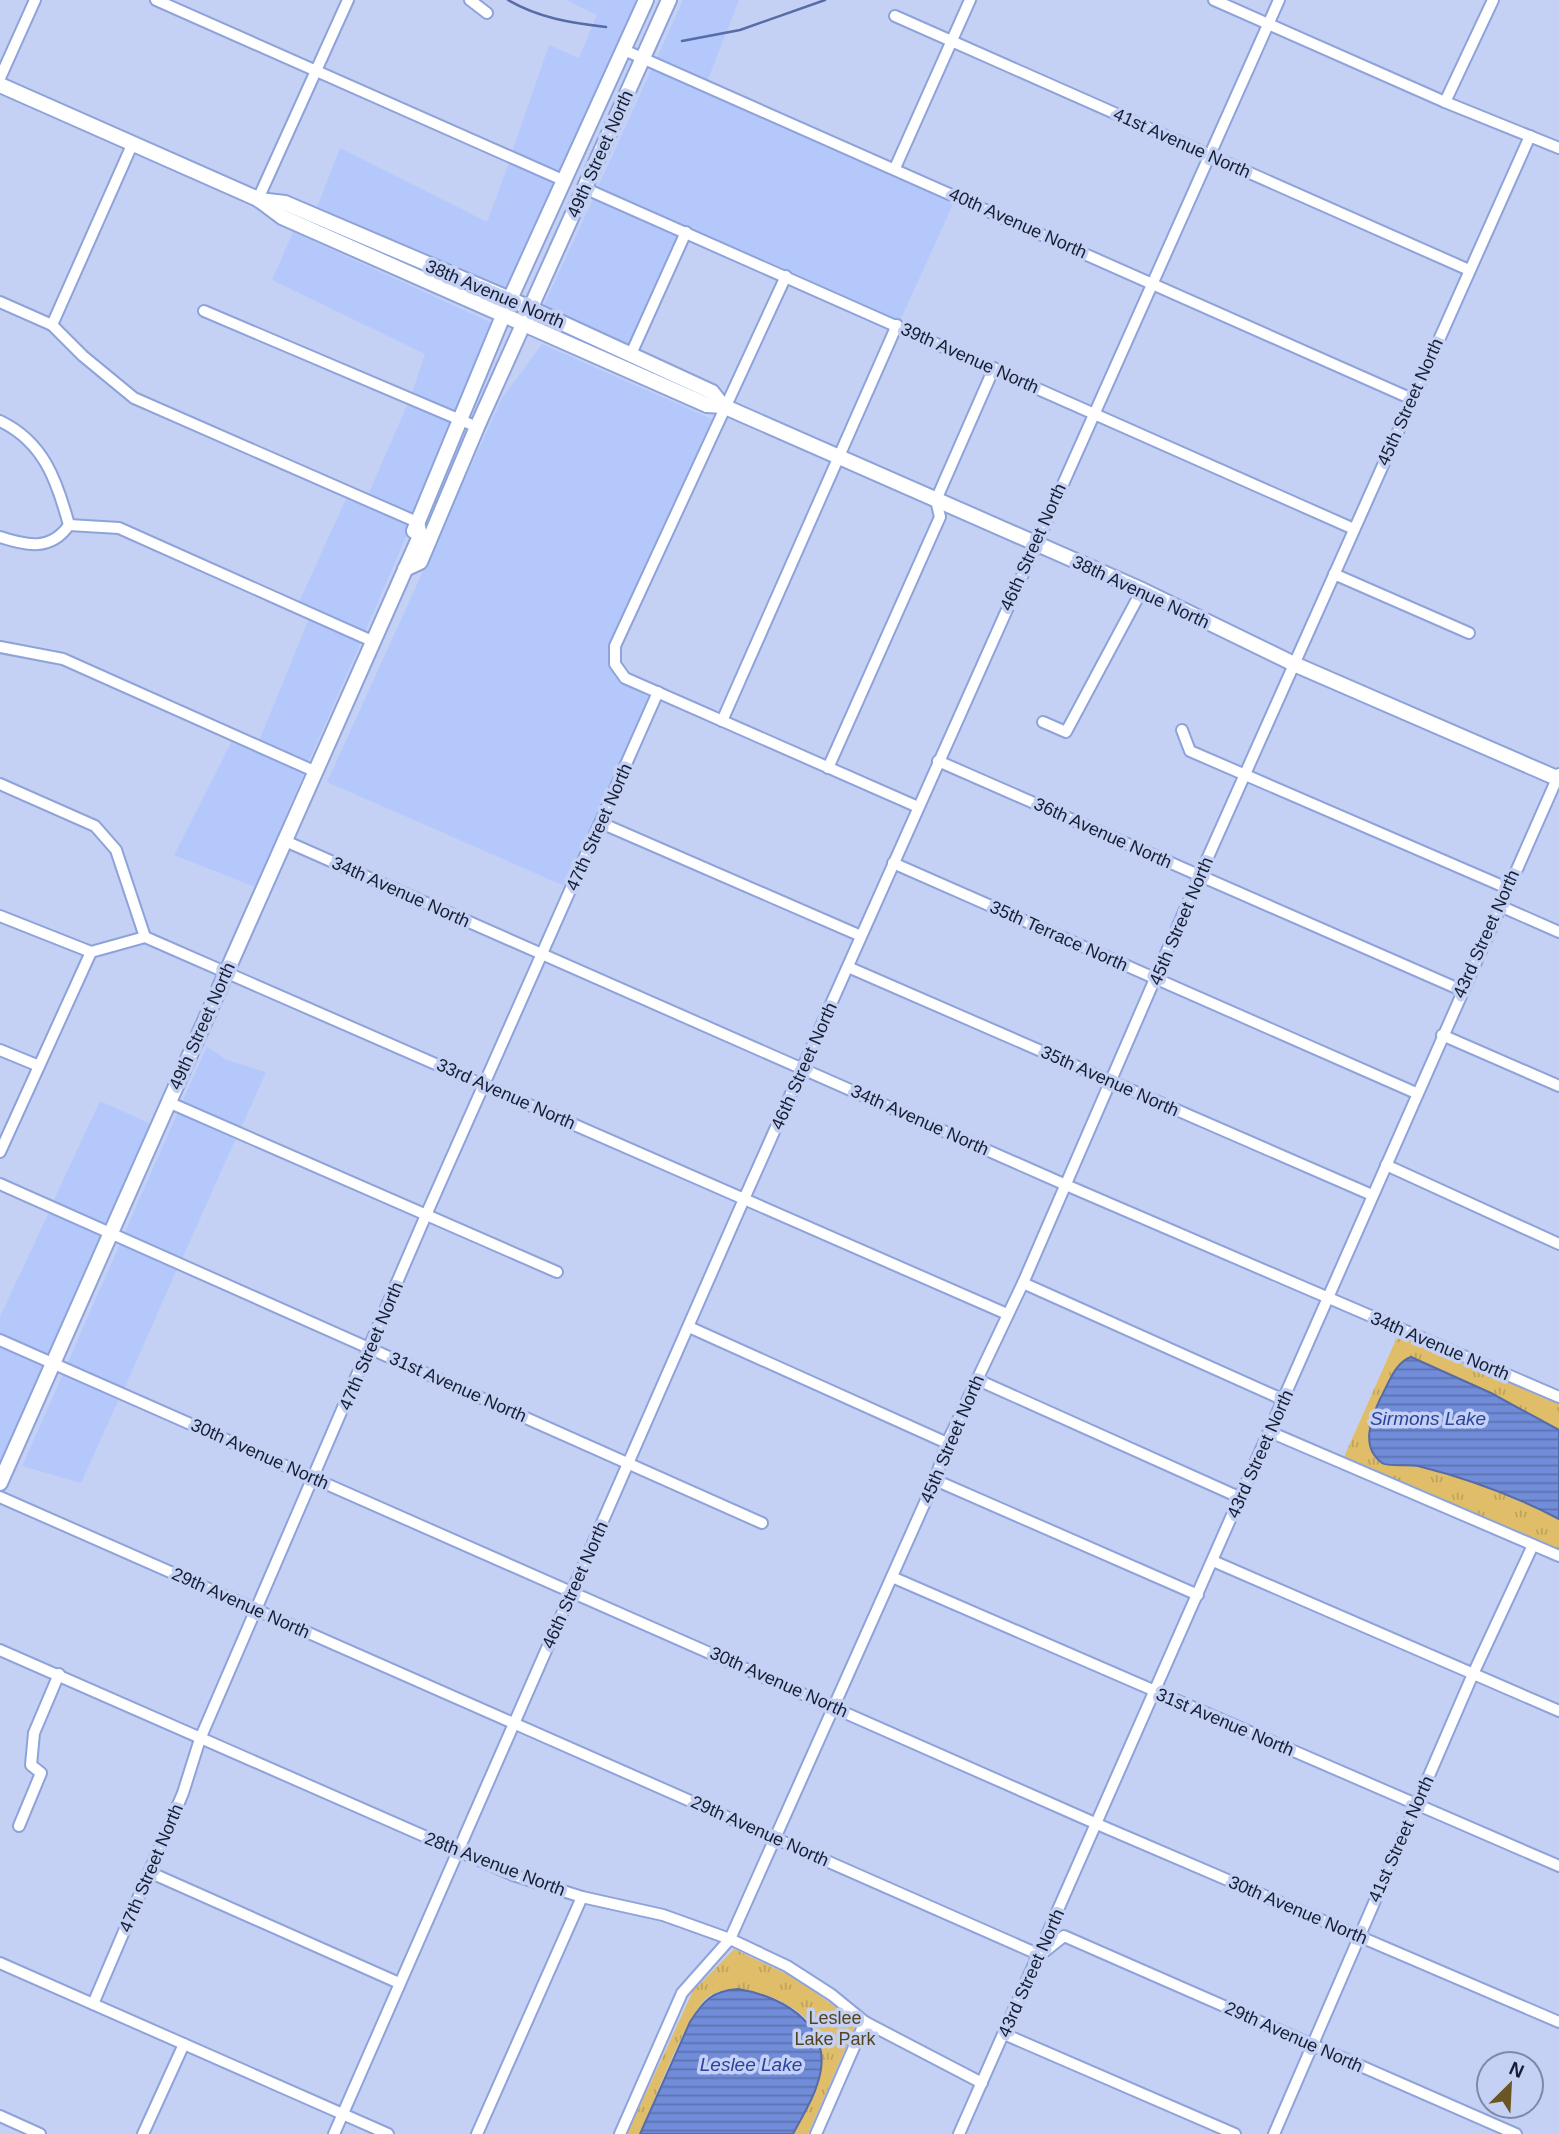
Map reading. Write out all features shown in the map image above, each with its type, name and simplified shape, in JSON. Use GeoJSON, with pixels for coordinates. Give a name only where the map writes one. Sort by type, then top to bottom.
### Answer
{"type":"FeatureCollection","features":[{"type":"Feature","properties":{"kind":"main road","name":"49th Street North"},"geometry":{"type":"LineString","coordinates":[[0,1483],[405,569],[404,555],[458,419],[646,0]]}},
{"type":"Feature","properties":{"kind":"main road","name":"49th Street North"},"geometry":{"type":"LineString","coordinates":[[405,569],[420,562],[477,427],[670,0]]}},
{"type":"Feature","properties":{"kind":"main road","name":"38th Avenue North"},"geometry":{"type":"LineString","coordinates":[[0,85],[258,199],[282,217],[523,325],[707,405],[723,406],[1142,590],[1294,664],[1558,777]]}},
{"type":"Feature","properties":{"kind":"main road","name":"38th Avenue North"},"geometry":{"type":"LineString","coordinates":[[258,199],[285,203],[510,299],[712,393],[723,406]]}},
{"type":"Feature","properties":{"kind":"main road"},"geometry":{"type":"LineString","coordinates":[[417,522],[427,521],[442,511]]}},
{"type":"Feature","properties":{"kind":"street"},"geometry":{"type":"LineString","coordinates":[[0,78],[35,0]]}},
{"type":"Feature","properties":{"kind":"street"},"geometry":{"type":"LineString","coordinates":[[156,0],[565,181]]}},
{"type":"Feature","properties":{"kind":"street"},"geometry":{"type":"LineString","coordinates":[[258,199],[348,0]]}},
{"type":"Feature","properties":{"kind":"street"},"geometry":{"type":"LineString","coordinates":[[470,0],[487,13]]}},
{"type":"Feature","properties":{"kind":"street"},"geometry":{"type":"LineString","coordinates":[[895,168],[970,0]]}},
{"type":"Feature","properties":{"kind":"street"},"geometry":{"type":"LineString","coordinates":[[1214,0],[1445,102],[1559,148]]}},
{"type":"Feature","properties":{"kind":"street","name":"46th Street North"},"geometry":{"type":"LineString","coordinates":[[334,2134],[1034,543],[1279,0]]}},
{"type":"Feature","properties":{"kind":"street"},"geometry":{"type":"LineString","coordinates":[[1445,102],[1493,0]]}},
{"type":"Feature","properties":{"kind":"street","name":"41st Avenue North"},"geometry":{"type":"LineString","coordinates":[[895,16],[1469,270]]}},
{"type":"Feature","properties":{"kind":"street","name":"40th Avenue North"},"geometry":{"type":"LineString","coordinates":[[624,50],[1412,399]]}},
{"type":"Feature","properties":{"kind":"street","name":"45th Street North"},"geometry":{"type":"LineString","coordinates":[[620,2134],[682,1993],[730,1939],[935,1480],[947,1443],[1023,1283],[1200,876],[1530,136]]}},
{"type":"Feature","properties":{"kind":"street"},"geometry":{"type":"LineString","coordinates":[[52,325],[132,145]]}},
{"type":"Feature","properties":{"kind":"street","name":"39th Avenue North"},"geometry":{"type":"LineString","coordinates":[[584,188],[1354,529]]}},
{"type":"Feature","properties":{"kind":"street"},"geometry":{"type":"LineString","coordinates":[[631,354],[686,232]]}},
{"type":"Feature","properties":{"kind":"street"},"geometry":{"type":"LineString","coordinates":[[786,276],[723,406],[615,646],[615,664],[625,678],[918,807]]}},
{"type":"Feature","properties":{"kind":"street"},"geometry":{"type":"LineString","coordinates":[[0,303],[52,325],[112,382],[134,398],[417,522]]}},
{"type":"Feature","properties":{"kind":"street"},"geometry":{"type":"LineString","coordinates":[[204,311],[477,427]]}},
{"type":"Feature","properties":{"kind":"street"},"geometry":{"type":"LineString","coordinates":[[722,721],[897,325]]}},
{"type":"Feature","properties":{"kind":"street"},"geometry":{"type":"LineString","coordinates":[[828,768],[940,517],[936,500],[994,368]]}},
{"type":"Feature","properties":{"kind":"street"},"geometry":{"type":"LineString","coordinates":[[0,421],[17,431],[41,455],[57,481],[69,525]]}},
{"type":"Feature","properties":{"kind":"street"},"geometry":{"type":"LineString","coordinates":[[0,537],[19,544],[48,543],[59,539],[69,525]]}},
{"type":"Feature","properties":{"kind":"street"},"geometry":{"type":"LineString","coordinates":[[69,525],[119,528],[372,641]]}},
{"type":"Feature","properties":{"kind":"street"},"geometry":{"type":"LineString","coordinates":[[1334,574],[1469,633]]}},
{"type":"Feature","properties":{"kind":"street"},"geometry":{"type":"LineString","coordinates":[[1043,722],[1066,732],[1142,590]]}},
{"type":"Feature","properties":{"kind":"street"},"geometry":{"type":"LineString","coordinates":[[0,647],[63,659],[314,771]]}},
{"type":"Feature","properties":{"kind":"street","name":"47th Street North"},"geometry":{"type":"LineString","coordinates":[[93,2004],[183,1793],[200,1740],[426,1216],[658,692]]}},
{"type":"Feature","properties":{"kind":"street"},"geometry":{"type":"LineString","coordinates":[[1182,730],[1190,751],[1507,888]]}},
{"type":"Feature","properties":{"kind":"street","name":"36th Avenue North"},"geometry":{"type":"LineString","coordinates":[[938,761],[1461,990]]}},
{"type":"Feature","properties":{"kind":"street","name":"43rd Street North"},"geometry":{"type":"LineString","coordinates":[[960,2134],[1270,1432],[1461,990],[1558,777]]}},
{"type":"Feature","properties":{"kind":"street"},"geometry":{"type":"LineString","coordinates":[[0,784],[95,826],[116,850],[145,937],[91,952],[0,916]]}},
{"type":"Feature","properties":{"kind":"street"},"geometry":{"type":"LineString","coordinates":[[601,823],[862,936]]}},
{"type":"Feature","properties":{"kind":"street","name":"34th Avenue North"},"geometry":{"type":"LineString","coordinates":[[283,840],[1066,1185],[1559,1397]]}},
{"type":"Feature","properties":{"kind":"street","name":"35th Terrace North"},"geometry":{"type":"LineString","coordinates":[[893,863],[1416,1093]]}},
{"type":"Feature","properties":{"kind":"street"},"geometry":{"type":"LineString","coordinates":[[1500,906],[1559,932]]}},
{"type":"Feature","properties":{"kind":"street","name":"33rd Avenue North"},"geometry":{"type":"LineString","coordinates":[[145,937],[1007,1314]]}},
{"type":"Feature","properties":{"kind":"street"},"geometry":{"type":"LineString","coordinates":[[0,1152],[91,952]]}},
{"type":"Feature","properties":{"kind":"street","name":"35th Avenue North"},"geometry":{"type":"LineString","coordinates":[[848,967],[1371,1195]]}},
{"type":"Feature","properties":{"kind":"street"},"geometry":{"type":"LineString","coordinates":[[1442,1035],[1559,1086]]}},
{"type":"Feature","properties":{"kind":"street"},"geometry":{"type":"LineString","coordinates":[[0,1050],[39,1066]]}},
{"type":"Feature","properties":{"kind":"street"},"geometry":{"type":"LineString","coordinates":[[168,1102],[557,1272]]}},
{"type":"Feature","properties":{"kind":"street"},"geometry":{"type":"LineString","coordinates":[[1385,1165],[1559,1244]]}},
{"type":"Feature","properties":{"kind":"street","name":"31st Avenue North"},"geometry":{"type":"LineString","coordinates":[[0,1184],[761,1523]]}},
{"type":"Feature","properties":{"kind":"street"},"geometry":{"type":"LineString","coordinates":[[1023,1283],[1284,1400]]}},
{"type":"Feature","properties":{"kind":"street"},"geometry":{"type":"LineString","coordinates":[[689,1327],[947,1443]]}},
{"type":"Feature","properties":{"kind":"street","name":"30th Avenue North"},"geometry":{"type":"LineString","coordinates":[[0,1340],[1097,1824],[1559,2022]]}},
{"type":"Feature","properties":{"kind":"street"},"geometry":{"type":"LineString","coordinates":[[978,1380],[1241,1498]]}},
{"type":"Feature","properties":{"kind":"street"},"geometry":{"type":"LineString","coordinates":[[1270,1432],[1559,1556]]}},
{"type":"Feature","properties":{"kind":"street"},"geometry":{"type":"LineString","coordinates":[[935,1480],[1198,1595]]}},
{"type":"Feature","properties":{"kind":"street","name":"29th Avenue North"},"geometry":{"type":"LineString","coordinates":[[0,1497],[1040,1955],[1064,1936],[1516,2134]]}},
{"type":"Feature","properties":{"kind":"street","name":"41st Street North"},"geometry":{"type":"LineString","coordinates":[[1274,2134],[1473,1674],[1533,1545]]}},
{"type":"Feature","properties":{"kind":"street"},"geometry":{"type":"LineString","coordinates":[[1213,1561],[1559,1711]]}},
{"type":"Feature","properties":{"kind":"street","name":"31st Avenue North"},"geometry":{"type":"LineString","coordinates":[[892,1577],[1559,1866]]}},
{"type":"Feature","properties":{"kind":"street","name":"28th Avenue North"},"geometry":{"type":"LineString","coordinates":[[0,1650],[513,1875],[582,1896],[663,1914],[730,1939],[787,1966],[832,1995],[865,2022],[982,2083]]}},
{"type":"Feature","properties":{"kind":"street"},"geometry":{"type":"LineString","coordinates":[[19,1826],[41,1773],[31,1765],[34,1733],[59,1674]]}},
{"type":"Feature","properties":{"kind":"street"},"geometry":{"type":"LineString","coordinates":[[149,1872],[399,1983]]}},
{"type":"Feature","properties":{"kind":"street"},"geometry":{"type":"LineString","coordinates":[[477,2134],[582,1896]]}},
{"type":"Feature","properties":{"kind":"street"},"geometry":{"type":"LineString","coordinates":[[0,1963],[388,2134]]}},
{"type":"Feature","properties":{"kind":"street"},"geometry":{"type":"LineString","coordinates":[[816,2134],[865,2022]]}},
{"type":"Feature","properties":{"kind":"street"},"geometry":{"type":"LineString","coordinates":[[1004,2034],[1235,2134]]}},
{"type":"Feature","properties":{"kind":"street"},"geometry":{"type":"LineString","coordinates":[[143,2134],[184,2044]]}},
{"type":"Feature","properties":{"kind":"street"},"geometry":{"type":"LineString","coordinates":[[0,2116],[40,2134]]}},
{"type":"Feature","properties":{"kind":"shaded area"},"geometry":{"type":"Polygon","coordinates":[[[566,0],[637,0],[562,174],[512,152],[549,45],[579,58],[597,15],[566,0]]]}},
{"type":"Feature","properties":{"kind":"shaded area"},"geometry":{"type":"Polygon","coordinates":[[[683,0],[739,0],[708,79],[733,91],[657,58],[683,0]]]}},
{"type":"Feature","properties":{"kind":"shaded area"},"geometry":{"type":"Polygon","coordinates":[[[652,68],[955,200],[900,321],[598,187],[652,68]]]}},
{"type":"Feature","properties":{"kind":"shaded area"},"geometry":{"type":"Polygon","coordinates":[[[340,148],[487,222],[509,163],[558,184],[508,292],[316,210],[340,148]]]}},
{"type":"Feature","properties":{"kind":"shaded area"},"geometry":{"type":"Polygon","coordinates":[[[594,197],[680,235],[629,347],[543,307],[594,197]]]}},
{"type":"Feature","properties":{"kind":"shaded area"},"geometry":{"type":"Polygon","coordinates":[[[293,232],[492,323],[456,412],[412,393],[425,354],[272,280],[293,232]]]}},
{"type":"Feature","properties":{"kind":"shaded area"},"geometry":{"type":"Polygon","coordinates":[[[542,344],[712,419],[611,644],[610,669],[623,683],[639,690],[650,699],[567,887],[327,782],[502,398],[542,344]]]}},
{"type":"Feature","properties":{"kind":"shaded area"},"geometry":{"type":"Polygon","coordinates":[[[408,403],[452,422],[415,515],[368,495],[408,403]]]}},
{"type":"Feature","properties":{"kind":"shaded area"},"geometry":{"type":"Polygon","coordinates":[[[347,497],[411,525],[365,632],[299,602],[347,497]]]}},
{"type":"Feature","properties":{"kind":"shaded area"},"geometry":{"type":"Polygon","coordinates":[[[309,619],[361,642],[308,763],[259,741],[309,619]]]}},
{"type":"Feature","properties":{"kind":"shaded area"},"geometry":{"type":"Polygon","coordinates":[[[232,741],[304,773],[255,887],[174,855],[232,741]]]}},
{"type":"Feature","properties":{"kind":"shaded area"},"geometry":{"type":"Polygon","coordinates":[[[207,1047],[227,1060],[266,1072],[241,1128],[182,1102],[207,1047]]]}},
{"type":"Feature","properties":{"kind":"shaded area"},"geometry":{"type":"Polygon","coordinates":[[[100,1101],[151,1124],[106,1226],[53,1202],[100,1101]]]}},
{"type":"Feature","properties":{"kind":"shaded area"},"geometry":{"type":"Polygon","coordinates":[[[178,1112],[236,1138],[182,1259],[124,1234],[178,1112]]]}},
{"type":"Feature","properties":{"kind":"shaded area"},"geometry":{"type":"Polygon","coordinates":[[[49,1212],[101,1236],[48,1355],[0,1334],[0,1317],[49,1212]]]}},
{"type":"Feature","properties":{"kind":"shaded area"},"geometry":{"type":"Polygon","coordinates":[[[120,1244],[177,1269],[124,1389],[67,1364],[120,1244]]]}},
{"type":"Feature","properties":{"kind":"shaded area"},"geometry":{"type":"Polygon","coordinates":[[[0,1346],[43,1365],[0,1462],[0,1346]]]}},
{"type":"Feature","properties":{"kind":"shaded area"},"geometry":{"type":"Polygon","coordinates":[[[63,1374],[119,1399],[81,1483],[22,1466],[63,1374]]]}},
{"type":"Feature","properties":{"kind":"green space"},"geometry":{"type":"Polygon","coordinates":[[[1398,1335],[1559,1404],[1559,1430],[1491,1393],[1411,1357],[1400,1364],[1392,1375],[1373,1415],[1369,1441],[1375,1456],[1385,1464],[1418,1466],[1472,1482],[1508,1495],[1559,1519],[1559,1550],[1344,1457],[1398,1335]]]}},
{"type":"Feature","properties":{"kind":"green space","name":"Leslee Lake Park"},"geometry":{"type":"Polygon","coordinates":[[[734,1949],[793,1977],[857,2022],[808,2134],[793,2134],[818,2079],[821,2056],[815,2030],[791,2007],[774,1998],[739,1990],[722,1991],[709,1996],[700,2005],[681,2038],[640,2134],[627,2134],[693,1991],[734,1949]]]}},
{"type":"Feature","properties":{"kind":"water","name":"Sirmons Lake"},"geometry":{"type":"Polygon","coordinates":[[[1411,1357],[1491,1393],[1559,1430],[1559,1519],[1508,1495],[1472,1482],[1418,1466],[1385,1464],[1375,1456],[1369,1441],[1373,1415],[1392,1375],[1411,1357]]]}},
{"type":"Feature","properties":{"kind":"water","name":"Leslee Lake"},"geometry":{"type":"Polygon","coordinates":[[[738,1989],[774,1999],[790,2008],[814,2032],[820,2048],[821,2065],[817,2085],[793,2134],[640,2134],[695,2014],[709,1998],[738,1989]]]}},
{"type":"Feature","properties":{"kind":"waterway"},"geometry":{"type":"LineString","coordinates":[[508,0],[555,19],[606,27]]}},
{"type":"Feature","properties":{"kind":"waterway"},"geometry":{"type":"LineString","coordinates":[[682,41],[740,30],[825,0]]}}]}
